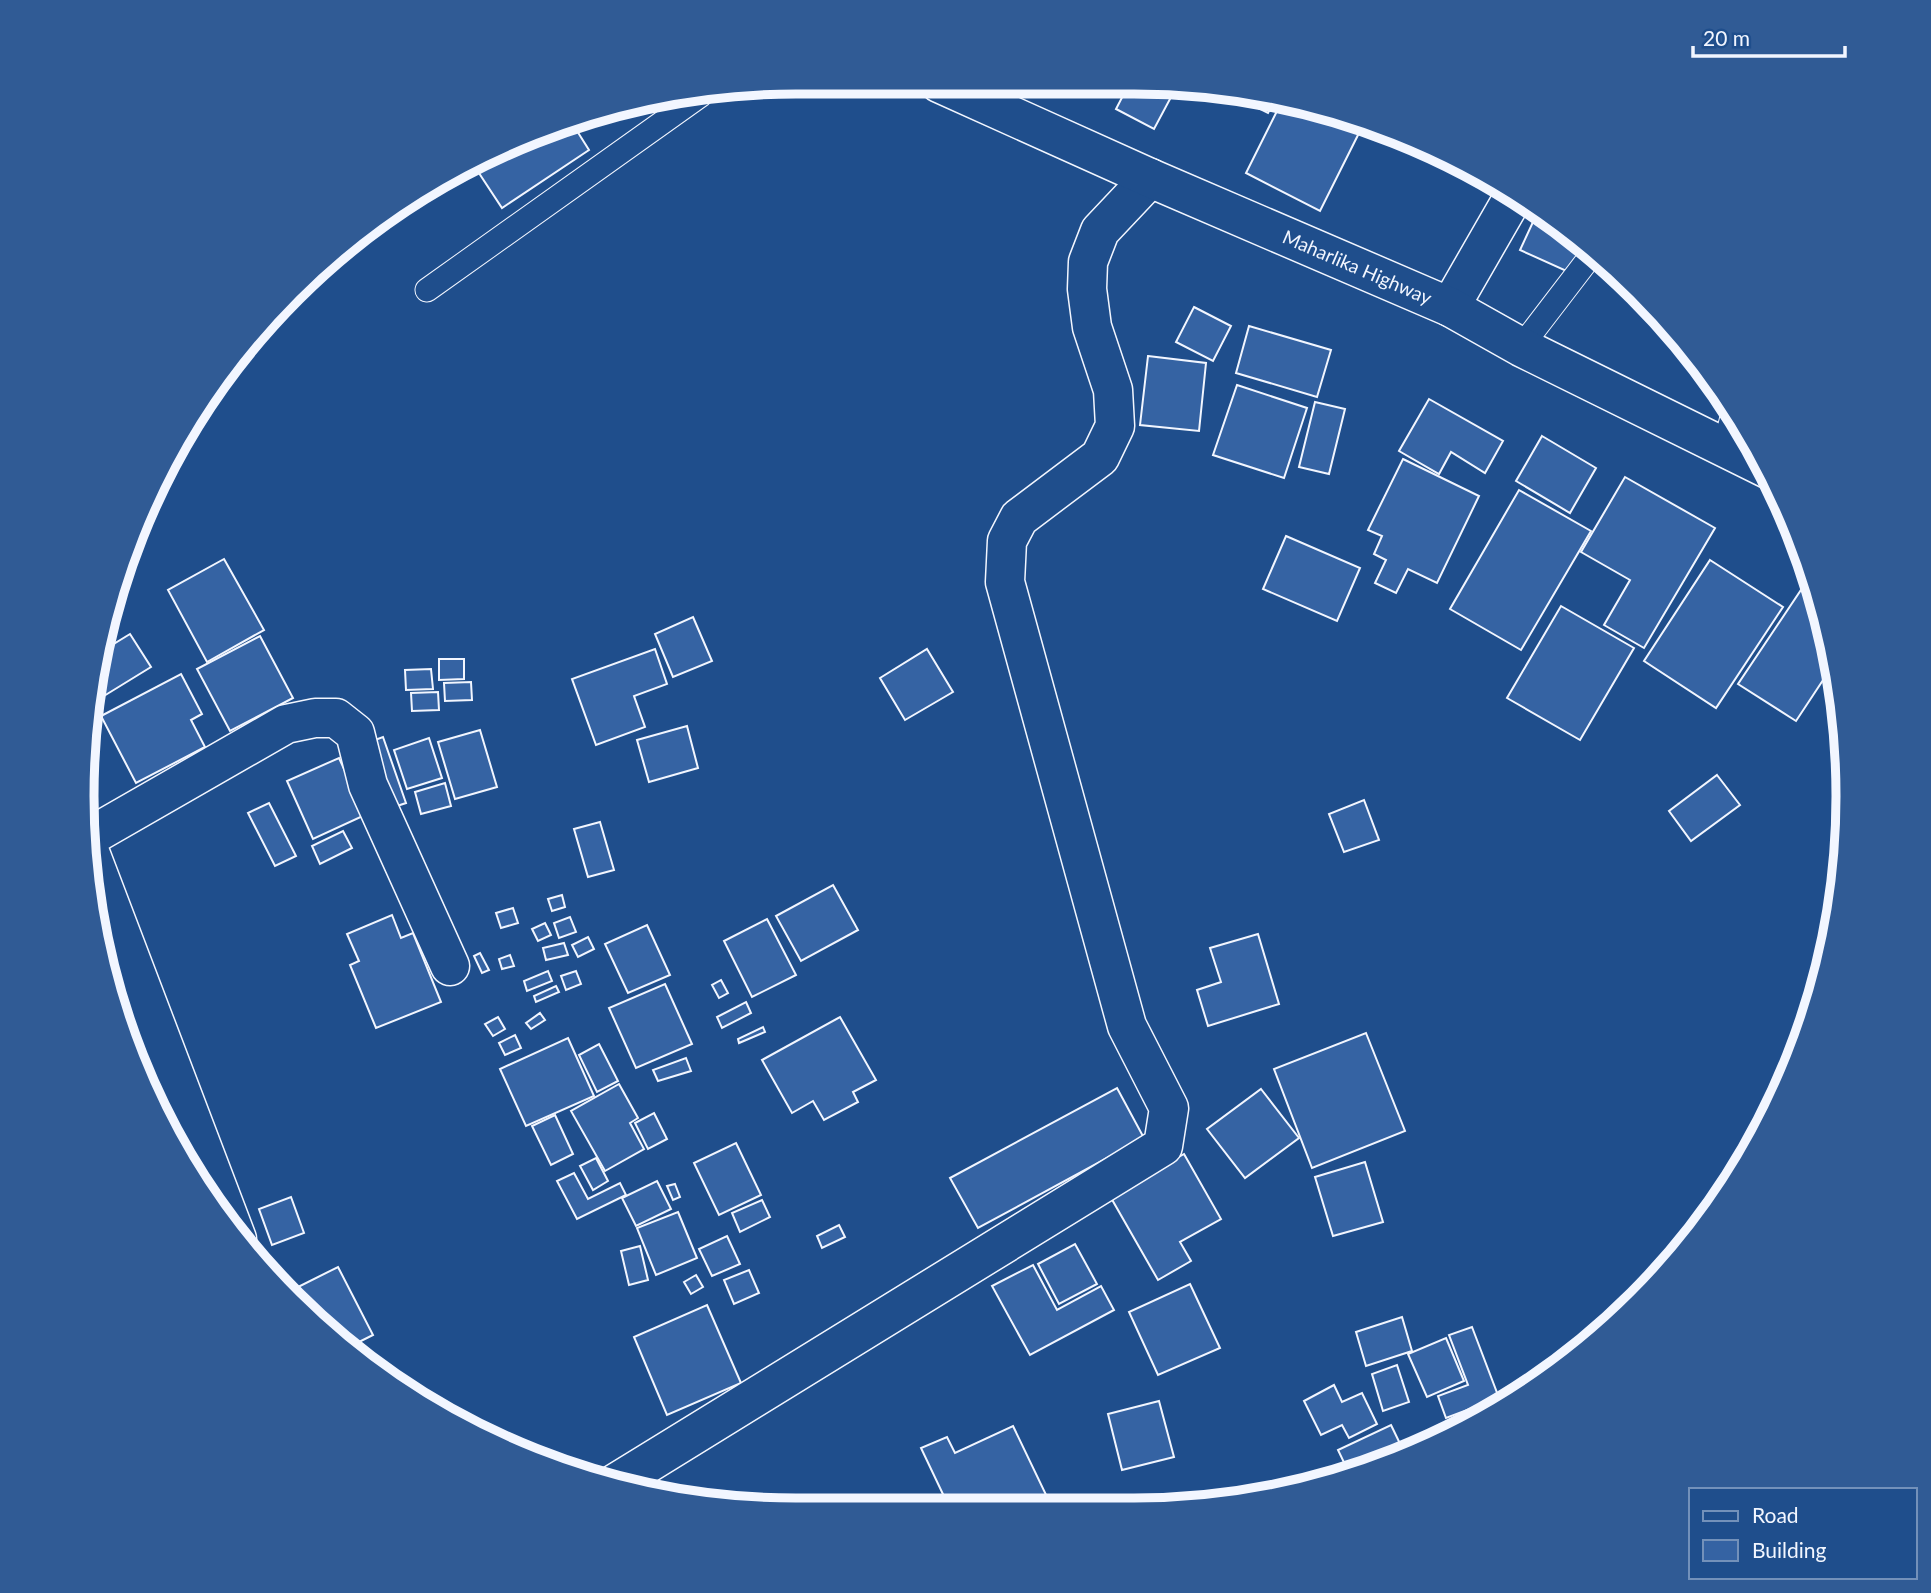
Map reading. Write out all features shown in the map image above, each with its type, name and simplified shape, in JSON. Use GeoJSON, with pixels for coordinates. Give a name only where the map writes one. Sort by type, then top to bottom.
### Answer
{"type":"FeatureCollection","features":[{"type":"Feature","properties":{"kind":"street","name":"Maharlika Highway"},"geometry":{"type":"LineString","coordinates":[[966,95],[1150,178],[1450,307],[1521,346],[1729,431]]}},
{"type":"Feature","properties":{"kind":"street"},"geometry":{"type":"LineString","coordinates":[[625,1477],[1163,1146],[1169,1108],[1127,1026],[1005,582],[1007,541],[1019,518],[1100,457],[1115,425],[1113,390],[1092,327],[1087,289],[1088,262],[1100,232],[1150,178]]}},
{"type":"Feature","properties":{"kind":"street"},"geometry":{"type":"LineString","coordinates":[[1450,307],[1510,203]]}},
{"type":"Feature","properties":{"kind":"street"},"geometry":{"type":"LineString","coordinates":[[96,833],[286,724],[315,718],[336,718],[355,733],[368,785],[450,965]]}},
{"type":"Feature","properties":{"kind":"street"},"geometry":{"type":"LineString","coordinates":[[100,879],[222,1199]]}},
{"type":"Feature","properties":{"kind":"lane"},"geometry":{"type":"LineString","coordinates":[[427,290],[689,103]]}},
{"type":"Feature","properties":{"kind":"lane"},"geometry":{"type":"LineString","coordinates":[[1521,346],[1587,261]]}},
{"type":"Feature","properties":{"kind":"building"},"geometry":{"type":"Polygon","coordinates":[[[1123,95],[1172,96],[1154,129],[1116,109],[1123,95]]]}},
{"type":"Feature","properties":{"kind":"building"},"geometry":{"type":"Polygon","coordinates":[[[1252,105],[1271,108],[1268,113],[1252,105]]]}},
{"type":"Feature","properties":{"kind":"building"},"geometry":{"type":"Polygon","coordinates":[[[1278,110],[1360,132],[1320,211],[1246,173],[1278,110]]]}},
{"type":"Feature","properties":{"kind":"building"},"geometry":{"type":"Polygon","coordinates":[[[577,130],[589,150],[502,208],[478,171],[528,148],[577,130]]]}},
{"type":"Feature","properties":{"kind":"building"},"geometry":{"type":"Polygon","coordinates":[[[1534,220],[1581,256],[1573,274],[1520,250],[1534,220]]]}},
{"type":"Feature","properties":{"kind":"building"},"geometry":{"type":"Polygon","coordinates":[[[1194,307],[1231,326],[1213,361],[1176,342],[1194,307]]]}},
{"type":"Feature","properties":{"kind":"building"},"geometry":{"type":"Polygon","coordinates":[[[1249,326],[1331,350],[1317,397],[1236,373],[1249,326]]]}},
{"type":"Feature","properties":{"kind":"building"},"geometry":{"type":"Polygon","coordinates":[[[1148,356],[1206,363],[1199,431],[1140,425],[1148,356]]]}},
{"type":"Feature","properties":{"kind":"building"},"geometry":{"type":"Polygon","coordinates":[[[1237,385],[1307,408],[1284,478],[1213,455],[1237,385]]]}},
{"type":"Feature","properties":{"kind":"building"},"geometry":{"type":"Polygon","coordinates":[[[1429,399],[1503,441],[1485,473],[1451,452],[1439,474],[1399,451],[1429,399]]]}},
{"type":"Feature","properties":{"kind":"building"},"geometry":{"type":"Polygon","coordinates":[[[1315,402],[1345,409],[1329,474],[1299,467],[1315,402]]]}},
{"type":"Feature","properties":{"kind":"building"},"geometry":{"type":"Polygon","coordinates":[[[1542,436],[1596,468],[1570,513],[1516,481],[1542,436]]]}},
{"type":"Feature","properties":{"kind":"building"},"geometry":{"type":"Polygon","coordinates":[[[1403,459],[1479,496],[1437,583],[1408,569],[1396,593],[1375,583],[1386,560],[1374,554],[1382,536],[1368,530],[1403,459]]]}},
{"type":"Feature","properties":{"kind":"building"},"geometry":{"type":"Polygon","coordinates":[[[1625,477],[1715,528],[1644,648],[1604,625],[1630,580],[1581,552],[1625,477]]]}},
{"type":"Feature","properties":{"kind":"building"},"geometry":{"type":"Polygon","coordinates":[[[1519,490],[1591,531],[1521,650],[1450,609],[1519,490]]]}},
{"type":"Feature","properties":{"kind":"building"},"geometry":{"type":"Polygon","coordinates":[[[1286,536],[1360,568],[1337,621],[1263,589],[1286,536]]]}},
{"type":"Feature","properties":{"kind":"building"},"geometry":{"type":"Polygon","coordinates":[[[224,559],[264,630],[207,662],[168,590],[224,559]]]}},
{"type":"Feature","properties":{"kind":"building"},"geometry":{"type":"Polygon","coordinates":[[[1710,560],[1783,607],[1716,708],[1644,661],[1710,560]]]}},
{"type":"Feature","properties":{"kind":"building"},"geometry":{"type":"Polygon","coordinates":[[[1804,586],[1813,615],[1826,676],[1796,721],[1738,684],[1804,586]]]}},
{"type":"Feature","properties":{"kind":"building"},"geometry":{"type":"Polygon","coordinates":[[[1561,606],[1634,648],[1580,740],[1507,698],[1561,606]]]}},
{"type":"Feature","properties":{"kind":"building"},"geometry":{"type":"Polygon","coordinates":[[[693,617],[712,661],[673,677],[655,634],[693,617]]]}},
{"type":"Feature","properties":{"kind":"building"},"geometry":{"type":"Polygon","coordinates":[[[130,634],[151,667],[102,697],[108,660],[111,646],[130,634]]]}},
{"type":"Feature","properties":{"kind":"building"},"geometry":{"type":"Polygon","coordinates":[[[260,636],[293,698],[230,731],[197,669],[260,636]]]}},
{"type":"Feature","properties":{"kind":"building"},"geometry":{"type":"Polygon","coordinates":[[[655,649],[667,684],[634,696],[645,727],[596,745],[572,679],[655,649]]]}},
{"type":"Feature","properties":{"kind":"building"},"geometry":{"type":"Polygon","coordinates":[[[927,649],[953,692],[905,720],[880,678],[927,649]]]}},
{"type":"Feature","properties":{"kind":"building"},"geometry":{"type":"Polygon","coordinates":[[[439,659],[464,659],[464,679],[439,680],[439,659]]]}},
{"type":"Feature","properties":{"kind":"building"},"geometry":{"type":"Polygon","coordinates":[[[431,669],[433,689],[406,690],[405,670],[431,669]]]}},
{"type":"Feature","properties":{"kind":"building"},"geometry":{"type":"Polygon","coordinates":[[[181,674],[202,714],[191,720],[205,747],[136,783],[101,716],[181,674]]]}},
{"type":"Feature","properties":{"kind":"building"},"geometry":{"type":"Polygon","coordinates":[[[471,682],[472,700],[445,701],[444,683],[471,682]]]}},
{"type":"Feature","properties":{"kind":"building"},"geometry":{"type":"Polygon","coordinates":[[[438,692],[439,710],[412,711],[411,693],[438,692]]]}},
{"type":"Feature","properties":{"kind":"building"},"geometry":{"type":"Polygon","coordinates":[[[687,726],[698,768],[649,782],[637,740],[687,726]]]}},
{"type":"Feature","properties":{"kind":"building"},"geometry":{"type":"Polygon","coordinates":[[[480,730],[497,787],[455,799],[438,742],[480,730]]]}},
{"type":"Feature","properties":{"kind":"building"},"geometry":{"type":"Polygon","coordinates":[[[383,737],[406,803],[388,809],[364,744],[383,737]]]}},
{"type":"Feature","properties":{"kind":"building"},"geometry":{"type":"Polygon","coordinates":[[[429,738],[442,778],[407,789],[394,750],[429,738]]]}},
{"type":"Feature","properties":{"kind":"building"},"geometry":{"type":"Polygon","coordinates":[[[339,758],[365,815],[313,839],[287,781],[339,758]]]}},
{"type":"Feature","properties":{"kind":"building"},"geometry":{"type":"Polygon","coordinates":[[[1717,775],[1740,805],[1691,841],[1669,811],[1717,775]]]}},
{"type":"Feature","properties":{"kind":"building"},"geometry":{"type":"Polygon","coordinates":[[[445,783],[451,806],[421,814],[415,792],[445,783]]]}},
{"type":"Feature","properties":{"kind":"building"},"geometry":{"type":"Polygon","coordinates":[[[1364,800],[1379,840],[1344,852],[1329,814],[1364,800]]]}},
{"type":"Feature","properties":{"kind":"building"},"geometry":{"type":"Polygon","coordinates":[[[269,803],[296,856],[275,866],[248,813],[269,803]]]}},
{"type":"Feature","properties":{"kind":"building"},"geometry":{"type":"Polygon","coordinates":[[[600,822],[614,870],[588,877],[574,829],[600,822]]]}},
{"type":"Feature","properties":{"kind":"building"},"geometry":{"type":"Polygon","coordinates":[[[343,831],[352,848],[320,864],[312,846],[343,831]]]}},
{"type":"Feature","properties":{"kind":"building"},"geometry":{"type":"Polygon","coordinates":[[[833,885],[858,930],[801,961],[776,916],[833,885]]]}},
{"type":"Feature","properties":{"kind":"building"},"geometry":{"type":"Polygon","coordinates":[[[562,895],[565,907],[552,911],[548,899],[562,895]]]}},
{"type":"Feature","properties":{"kind":"building"},"geometry":{"type":"Polygon","coordinates":[[[513,908],[518,923],[501,928],[496,913],[513,908]]]}},
{"type":"Feature","properties":{"kind":"building"},"geometry":{"type":"Polygon","coordinates":[[[392,915],[401,938],[413,933],[441,1002],[376,1028],[350,965],[359,961],[347,934],[392,915]]]}},
{"type":"Feature","properties":{"kind":"building"},"geometry":{"type":"Polygon","coordinates":[[[570,917],[576,932],[559,938],[554,923],[570,917]]]}},
{"type":"Feature","properties":{"kind":"building"},"geometry":{"type":"Polygon","coordinates":[[[767,919],[796,975],[752,997],[724,941],[767,919]]]}},
{"type":"Feature","properties":{"kind":"building"},"geometry":{"type":"Polygon","coordinates":[[[545,923],[551,935],[538,941],[532,929],[545,923]]]}},
{"type":"Feature","properties":{"kind":"building"},"geometry":{"type":"Polygon","coordinates":[[[647,925],[670,975],[628,993],[605,944],[647,925]]]}},
{"type":"Feature","properties":{"kind":"building"},"geometry":{"type":"Polygon","coordinates":[[[1258,934],[1279,1004],[1208,1026],[1197,990],[1221,982],[1210,948],[1258,934]]]}},
{"type":"Feature","properties":{"kind":"building"},"geometry":{"type":"Polygon","coordinates":[[[588,937],[594,949],[578,957],[572,945],[588,937]]]}},
{"type":"Feature","properties":{"kind":"building"},"geometry":{"type":"Polygon","coordinates":[[[564,943],[568,955],[546,960],[543,948],[564,943]]]}},
{"type":"Feature","properties":{"kind":"building"},"geometry":{"type":"Polygon","coordinates":[[[480,953],[489,970],[482,973],[474,956],[480,953]]]}},
{"type":"Feature","properties":{"kind":"building"},"geometry":{"type":"Polygon","coordinates":[[[510,955],[514,966],[502,969],[499,959],[510,955]]]}},
{"type":"Feature","properties":{"kind":"building"},"geometry":{"type":"Polygon","coordinates":[[[548,971],[552,981],[527,991],[524,981],[548,971]]]}},
{"type":"Feature","properties":{"kind":"building"},"geometry":{"type":"Polygon","coordinates":[[[576,971],[581,984],[566,990],[561,976],[576,971]]]}},
{"type":"Feature","properties":{"kind":"building"},"geometry":{"type":"Polygon","coordinates":[[[721,980],[728,993],[719,998],[712,985],[721,980]]]}},
{"type":"Feature","properties":{"kind":"building"},"geometry":{"type":"Polygon","coordinates":[[[665,984],[692,1044],[636,1068],[609,1008],[665,984]]]}},
{"type":"Feature","properties":{"kind":"building"},"geometry":{"type":"Polygon","coordinates":[[[556,986],[559,992],[536,1002],[534,996],[556,986]]]}},
{"type":"Feature","properties":{"kind":"building"},"geometry":{"type":"Polygon","coordinates":[[[746,1002],[751,1013],[722,1028],[717,1017],[746,1002]]]}},
{"type":"Feature","properties":{"kind":"building"},"geometry":{"type":"Polygon","coordinates":[[[540,1013],[545,1020],[531,1029],[526,1023],[540,1013]]]}},
{"type":"Feature","properties":{"kind":"building"},"geometry":{"type":"Polygon","coordinates":[[[498,1017],[505,1029],[493,1036],[485,1024],[498,1017]]]}},
{"type":"Feature","properties":{"kind":"building"},"geometry":{"type":"Polygon","coordinates":[[[840,1017],[876,1080],[853,1092],[858,1102],[824,1120],[813,1101],[792,1113],[762,1060],[840,1017]]]}},
{"type":"Feature","properties":{"kind":"building"},"geometry":{"type":"Polygon","coordinates":[[[763,1027],[765,1032],[739,1043],[738,1039],[763,1027]]]}},
{"type":"Feature","properties":{"kind":"building"},"geometry":{"type":"Polygon","coordinates":[[[1366,1033],[1405,1131],[1312,1168],[1274,1069],[1366,1033]]]}},
{"type":"Feature","properties":{"kind":"building"},"geometry":{"type":"Polygon","coordinates":[[[515,1035],[521,1048],[505,1055],[499,1043],[515,1035]]]}},
{"type":"Feature","properties":{"kind":"building"},"geometry":{"type":"Polygon","coordinates":[[[568,1038],[594,1096],[526,1126],[500,1069],[568,1038]]]}},
{"type":"Feature","properties":{"kind":"building"},"geometry":{"type":"Polygon","coordinates":[[[599,1044],[618,1081],[597,1092],[579,1055],[599,1044]]]}},
{"type":"Feature","properties":{"kind":"building"},"geometry":{"type":"Polygon","coordinates":[[[686,1058],[691,1071],[658,1081],[653,1070],[686,1058]]]}},
{"type":"Feature","properties":{"kind":"building"},"geometry":{"type":"Polygon","coordinates":[[[619,1084],[638,1118],[630,1123],[644,1149],[605,1171],[571,1111],[619,1084]]]}},
{"type":"Feature","properties":{"kind":"building"},"geometry":{"type":"Polygon","coordinates":[[[1117,1088],[1144,1138],[978,1228],[950,1178],[1117,1088]]]}},
{"type":"Feature","properties":{"kind":"building"},"geometry":{"type":"Polygon","coordinates":[[[1261,1089],[1299,1138],[1245,1178],[1207,1129],[1261,1089]]]}},
{"type":"Feature","properties":{"kind":"building"},"geometry":{"type":"Polygon","coordinates":[[[654,1113],[667,1139],[648,1149],[635,1123],[654,1113]]]}},
{"type":"Feature","properties":{"kind":"building"},"geometry":{"type":"Polygon","coordinates":[[[555,1115],[573,1154],[551,1165],[532,1126],[555,1115]]]}},
{"type":"Feature","properties":{"kind":"building"},"geometry":{"type":"Polygon","coordinates":[[[736,1143],[761,1195],[719,1215],[694,1163],[736,1143]]]}},
{"type":"Feature","properties":{"kind":"building"},"geometry":{"type":"Polygon","coordinates":[[[1184,1154],[1221,1219],[1180,1242],[1191,1261],[1158,1280],[1110,1196],[1184,1154]]]}},
{"type":"Feature","properties":{"kind":"building"},"geometry":{"type":"Polygon","coordinates":[[[596,1158],[608,1181],[593,1190],[580,1166],[596,1158]]]}},
{"type":"Feature","properties":{"kind":"building"},"geometry":{"type":"Polygon","coordinates":[[[1365,1162],[1383,1222],[1333,1236],[1315,1177],[1365,1162]]]}},
{"type":"Feature","properties":{"kind":"building"},"geometry":{"type":"Polygon","coordinates":[[[574,1173],[588,1199],[620,1183],[626,1195],[577,1219],[557,1181],[574,1173]]]}},
{"type":"Feature","properties":{"kind":"building"},"geometry":{"type":"Polygon","coordinates":[[[657,1181],[671,1209],[636,1226],[622,1198],[657,1181]]]}},
{"type":"Feature","properties":{"kind":"building"},"geometry":{"type":"Polygon","coordinates":[[[675,1184],[680,1197],[673,1200],[667,1186],[675,1184]]]}},
{"type":"Feature","properties":{"kind":"building"},"geometry":{"type":"Polygon","coordinates":[[[291,1197],[304,1233],[272,1245],[259,1209],[291,1197]]]}},
{"type":"Feature","properties":{"kind":"building"},"geometry":{"type":"Polygon","coordinates":[[[762,1200],[770,1217],[740,1232],[732,1213],[762,1200]]]}},
{"type":"Feature","properties":{"kind":"building"},"geometry":{"type":"Polygon","coordinates":[[[678,1212],[697,1258],[656,1275],[637,1228],[678,1212]]]}},
{"type":"Feature","properties":{"kind":"building"},"geometry":{"type":"Polygon","coordinates":[[[839,1225],[845,1237],[822,1248],[817,1236],[839,1225]]]}},
{"type":"Feature","properties":{"kind":"building"},"geometry":{"type":"Polygon","coordinates":[[[727,1236],[740,1264],[712,1276],[699,1249],[727,1236]]]}},
{"type":"Feature","properties":{"kind":"building"},"geometry":{"type":"Polygon","coordinates":[[[1075,1244],[1097,1284],[1059,1304],[1038,1264],[1075,1244]]]}},
{"type":"Feature","properties":{"kind":"building"},"geometry":{"type":"Polygon","coordinates":[[[640,1246],[648,1280],[629,1285],[621,1251],[640,1246]]]}},
{"type":"Feature","properties":{"kind":"building"},"geometry":{"type":"Polygon","coordinates":[[[1033,1265],[1057,1310],[1101,1286],[1114,1310],[1030,1355],[992,1286],[1033,1265]]]}},
{"type":"Feature","properties":{"kind":"building"},"geometry":{"type":"Polygon","coordinates":[[[338,1267],[373,1335],[357,1343],[296,1288],[338,1267]]]}},
{"type":"Feature","properties":{"kind":"building"},"geometry":{"type":"Polygon","coordinates":[[[749,1270],[759,1293],[734,1304],[724,1280],[749,1270]]]}},
{"type":"Feature","properties":{"kind":"building"},"geometry":{"type":"Polygon","coordinates":[[[696,1275],[703,1287],[691,1294],[684,1282],[696,1275]]]}},
{"type":"Feature","properties":{"kind":"building"},"geometry":{"type":"Polygon","coordinates":[[[1190,1284],[1220,1348],[1158,1375],[1129,1312],[1190,1284]]]}},
{"type":"Feature","properties":{"kind":"building"},"geometry":{"type":"Polygon","coordinates":[[[707,1305],[741,1383],[667,1415],[634,1337],[707,1305]]]}},
{"type":"Feature","properties":{"kind":"building"},"geometry":{"type":"Polygon","coordinates":[[[1402,1317],[1412,1351],[1366,1366],[1356,1332],[1402,1317]]]}},
{"type":"Feature","properties":{"kind":"building"},"geometry":{"type":"Polygon","coordinates":[[[1472,1327],[1498,1396],[1446,1418],[1438,1396],[1468,1385],[1449,1335],[1472,1327]]]}},
{"type":"Feature","properties":{"kind":"building"},"geometry":{"type":"Polygon","coordinates":[[[1446,1338],[1464,1381],[1427,1397],[1408,1354],[1446,1338]]]}},
{"type":"Feature","properties":{"kind":"building"},"geometry":{"type":"Polygon","coordinates":[[[1397,1365],[1409,1402],[1383,1411],[1372,1374],[1397,1365]]]}},
{"type":"Feature","properties":{"kind":"building"},"geometry":{"type":"Polygon","coordinates":[[[1334,1385],[1342,1402],[1362,1393],[1377,1424],[1349,1438],[1342,1425],[1321,1435],[1304,1401],[1334,1385]]]}},
{"type":"Feature","properties":{"kind":"building"},"geometry":{"type":"Polygon","coordinates":[[[1159,1401],[1174,1457],[1122,1470],[1108,1414],[1159,1401]]]}},
{"type":"Feature","properties":{"kind":"building"},"geometry":{"type":"Polygon","coordinates":[[[1391,1425],[1401,1446],[1345,1466],[1338,1450],[1391,1425]]]}},
{"type":"Feature","properties":{"kind":"building"},"geometry":{"type":"Polygon","coordinates":[[[1013,1426],[1048,1498],[945,1498],[921,1448],[947,1437],[955,1453],[1013,1426]]]}}]}
